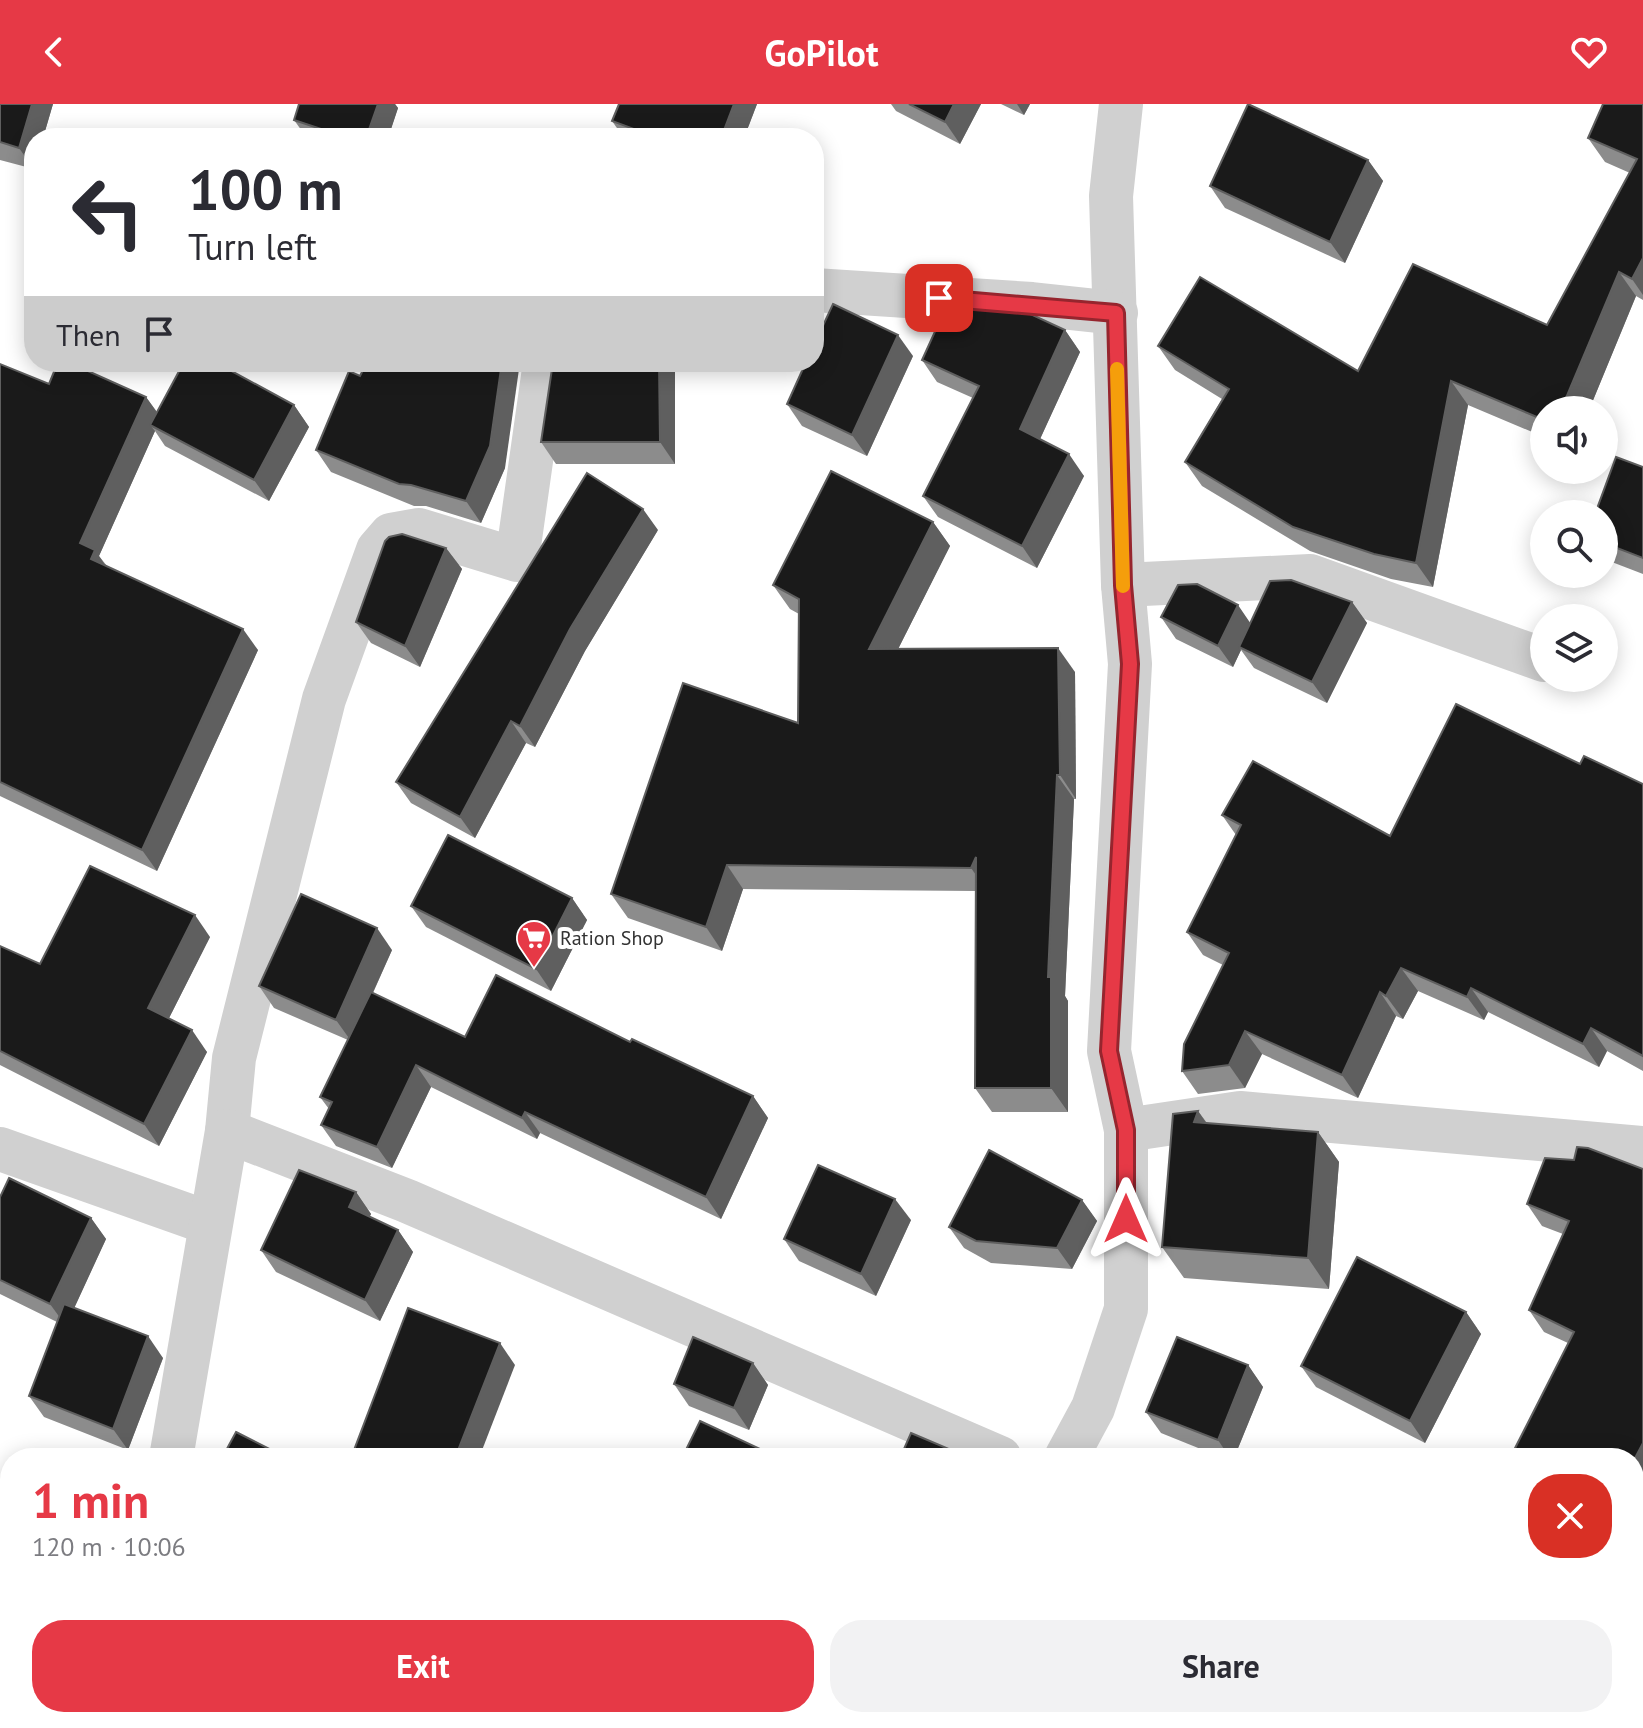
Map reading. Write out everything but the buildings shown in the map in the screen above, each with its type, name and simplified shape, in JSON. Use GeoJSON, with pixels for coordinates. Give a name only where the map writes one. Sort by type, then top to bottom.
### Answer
{"type":"FeatureCollection","features":[{"type":"Feature","properties":{"kind":"street"},"geometry":{"type":"LineString","coordinates":[[1071,1448],[1093,1408],[1126,1309],[1126,1130],[1109,1051],[1130,664],[1123,585],[1111,196],[1121,104]]}},
{"type":"Feature","properties":{"kind":"street"},"geometry":{"type":"LineString","coordinates":[[824,291],[1032,304],[1116,313]]}},
{"type":"Feature","properties":{"kind":"street"},"geometry":{"type":"LineString","coordinates":[[173,1448],[227,1131],[234,1058],[324,699],[378,550],[391,535],[419,530],[517,560],[544,372]]}},
{"type":"Feature","properties":{"kind":"street"},"geometry":{"type":"LineString","coordinates":[[1123,585],[1310,576],[1530,655]]}},
{"type":"Feature","properties":{"kind":"street"},"geometry":{"type":"LineString","coordinates":[[1126,1130],[1240,1113],[1643,1148]]}},
{"type":"Feature","properties":{"kind":"street"},"geometry":{"type":"LineString","coordinates":[[227,1131],[407,1201],[977,1448]]}},
{"type":"Feature","properties":{"kind":"street"},"geometry":{"type":"LineString","coordinates":[[0,1149],[209,1223]]}},
{"type":"Feature","properties":{"kind":"slow traffic"},"geometry":{"type":"LineString","coordinates":[[1117,369],[1123,586]]}},
{"type":"Feature","properties":{"kind":"place","name":"Ration Shop"},"geometry":{"type":"Point","coordinates":[534,969]}},
{"type":"Feature","properties":{"kind":"route"},"geometry":{"type":"LineString","coordinates":[[939,298],[1116,313],[1123,585],[1130,664],[1109,1051],[1126,1130],[1126,1219]]}}]}
